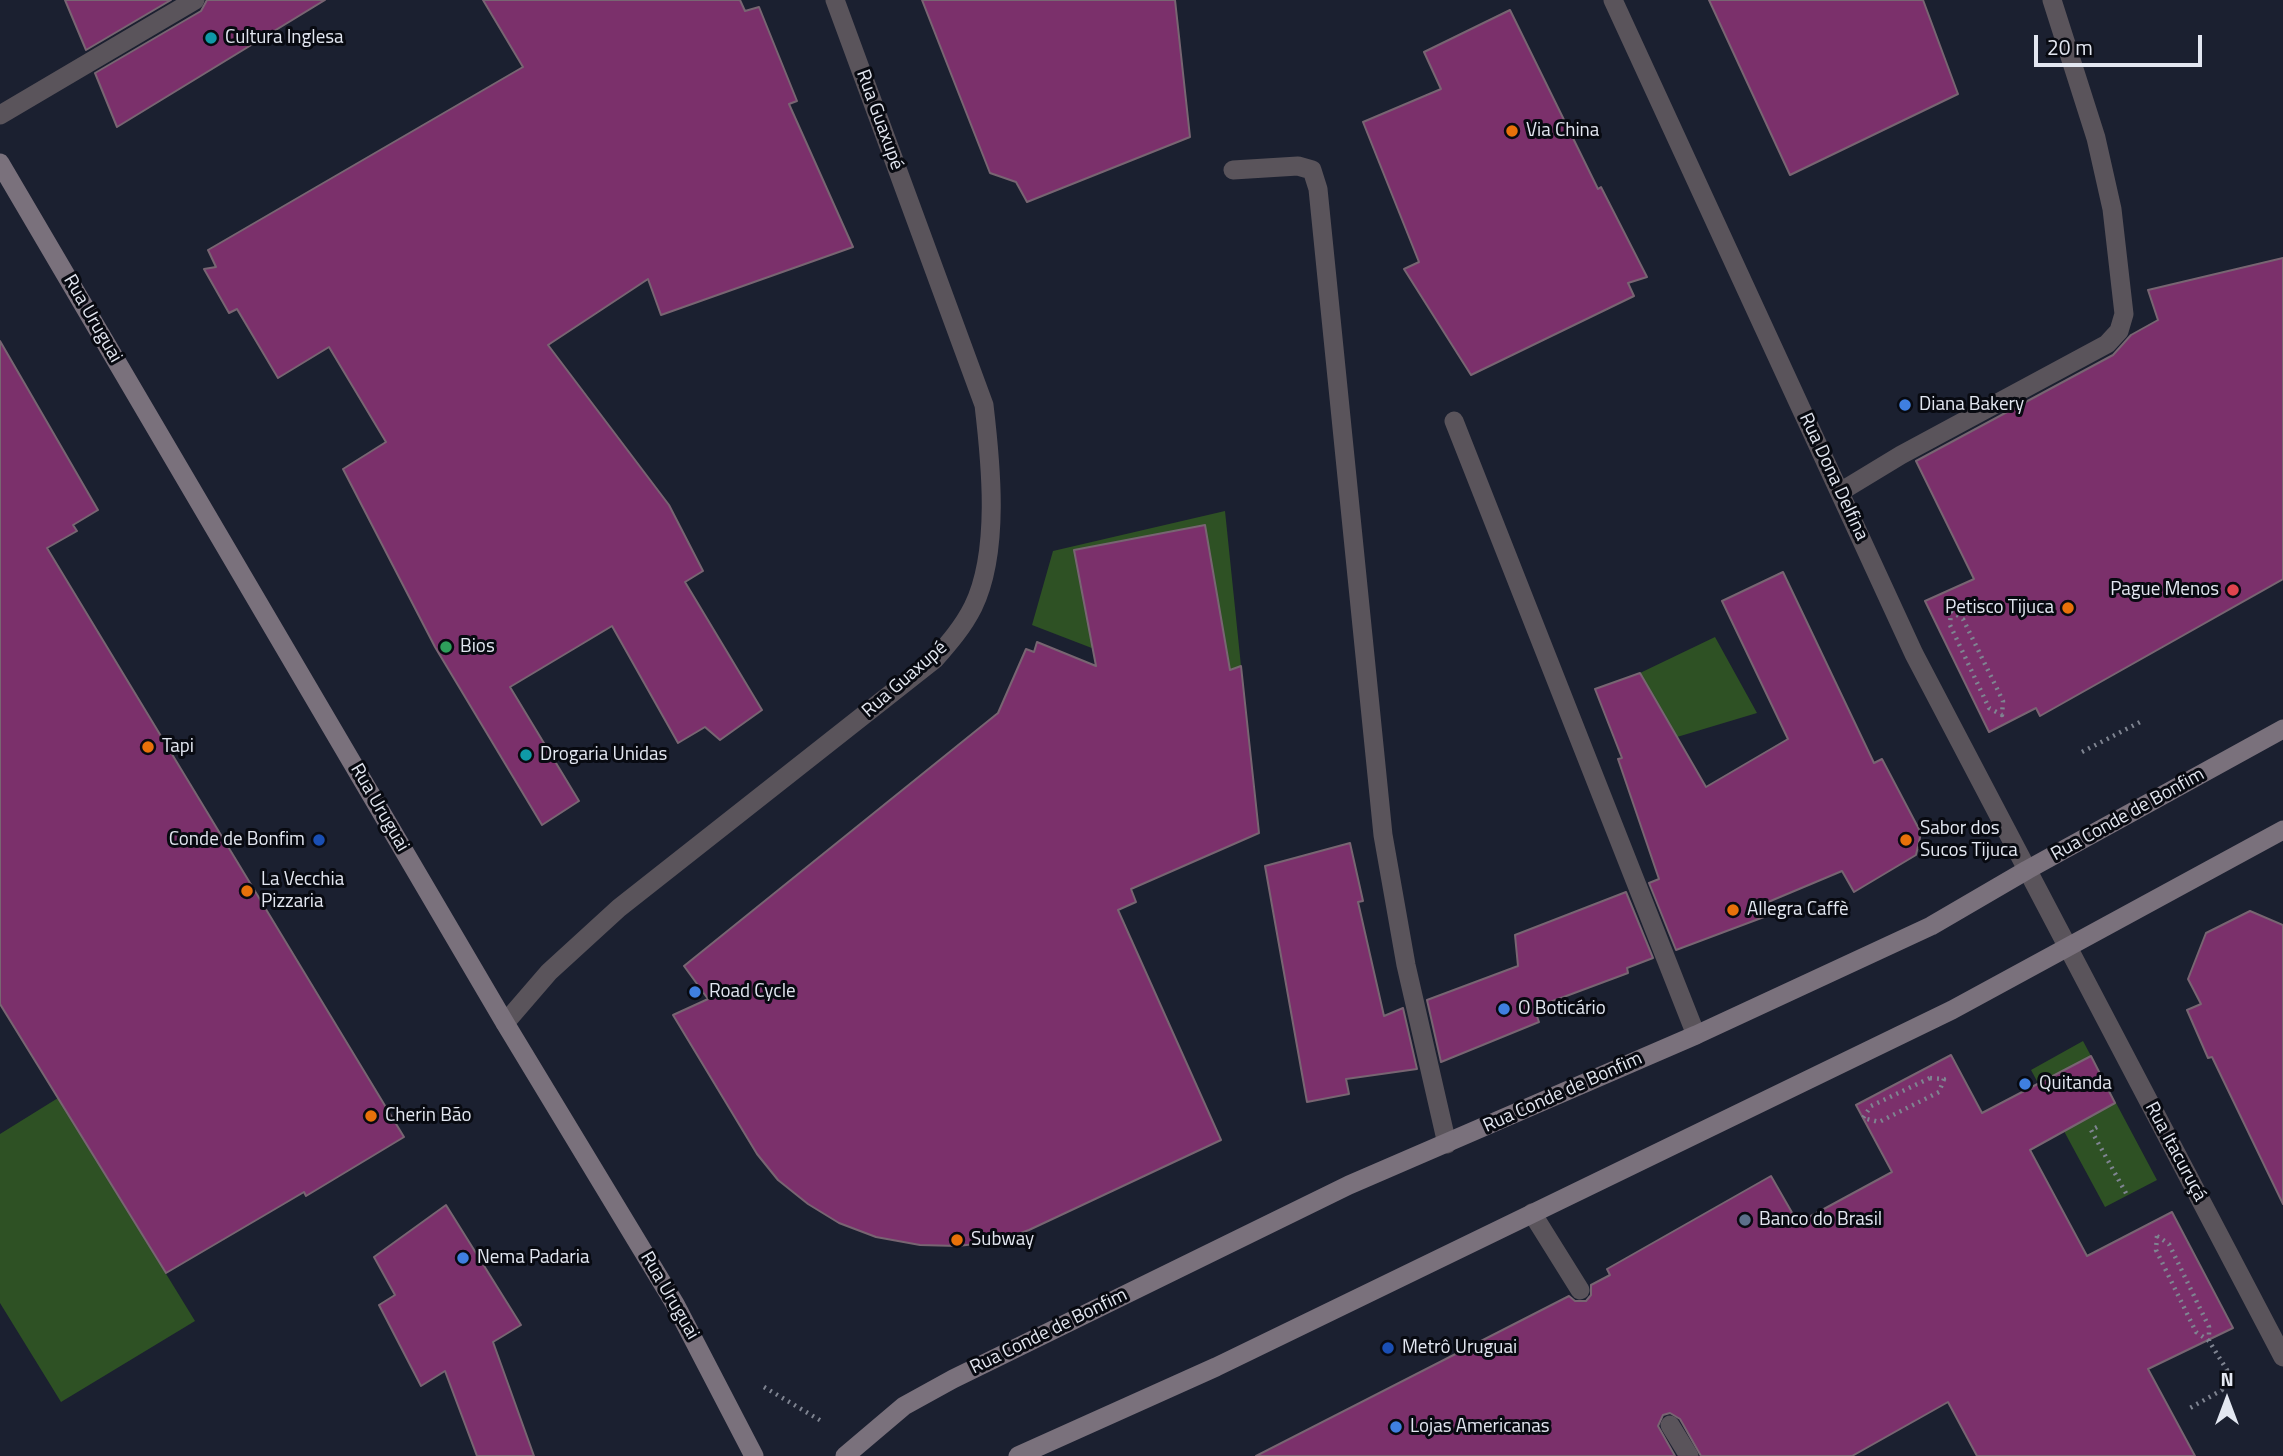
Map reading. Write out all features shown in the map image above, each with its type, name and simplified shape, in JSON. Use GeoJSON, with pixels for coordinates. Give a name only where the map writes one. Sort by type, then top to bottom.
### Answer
{"type":"FeatureCollection","features":[{"type":"Feature","properties":{"kind":"main road","name":"Rua Uruguai"},"geometry":{"type":"LineString","coordinates":[[0,163],[505,1023],[675,1304],[754,1456]]}},
{"type":"Feature","properties":{"kind":"main road","name":"Rua Conde de Bonfim"},"geometry":{"type":"LineString","coordinates":[[852,1449],[904,1406],[953,1379],[1349,1185],[1696,1035],[1931,926],[2283,729]]}},
{"type":"Feature","properties":{"kind":"main road"},"geometry":{"type":"LineString","coordinates":[[1018,1456],[1216,1367],[1952,1010],[2283,830]]}},
{"type":"Feature","properties":{"kind":"street"},"geometry":{"type":"LineString","coordinates":[[0,115],[195,0]]}},
{"type":"Feature","properties":{"kind":"street","name":"Rua Guaxupé"},"geometry":{"type":"LineString","coordinates":[[505,1023],[549,972],[619,908],[935,659],[957,635],[974,605],[984,568],[990,526],[990,456],[984,405],[835,0]]}},
{"type":"Feature","properties":{"kind":"street","name":"Rua Dona Delfina"},"geometry":{"type":"LineString","coordinates":[[1613,0],[1914,653],[2067,947]]}},
{"type":"Feature","properties":{"kind":"street"},"geometry":{"type":"LineString","coordinates":[[1840,492],[1901,455],[2107,344],[2119,331],[2124,314],[2112,209],[2096,138],[2052,0]]}},
{"type":"Feature","properties":{"kind":"street"},"geometry":{"type":"LineString","coordinates":[[1233,170],[1298,166],[1311,170],[1318,189],[1383,835],[1406,965],[1447,1144]]}},
{"type":"Feature","properties":{"kind":"street"},"geometry":{"type":"LineString","coordinates":[[1454,421],[1696,1035]]}},
{"type":"Feature","properties":{"kind":"street","name":"Rua Itacuruçá"},"geometry":{"type":"LineString","coordinates":[[2067,947],[2283,1357]]}},
{"type":"Feature","properties":{"kind":"street"},"geometry":{"type":"LineString","coordinates":[[1532,1213],[1580,1290]]}},
{"type":"Feature","properties":{"kind":"street"},"geometry":{"type":"LineString","coordinates":[[1670,1425],[1689,1456]]}},
{"type":"Feature","properties":{"kind":"path"},"geometry":{"type":"LineString","coordinates":[[1951,611],[1963,619],[2003,701],[2003,715],[1990,708],[1950,625],[1951,611]]}},
{"type":"Feature","properties":{"kind":"path"},"geometry":{"type":"LineString","coordinates":[[2082,752],[2144,720]]}},
{"type":"Feature","properties":{"kind":"path"},"geometry":{"type":"LineString","coordinates":[[1930,1078],[1944,1079],[1939,1092],[1879,1122],[1863,1118],[1871,1106],[1930,1078]]}},
{"type":"Feature","properties":{"kind":"path"},"geometry":{"type":"LineString","coordinates":[[2097,1126],[2091,1130],[2127,1195]]}},
{"type":"Feature","properties":{"kind":"path"},"geometry":{"type":"LineString","coordinates":[[2189,1408],[2222,1390],[2227,1370],[2208,1341],[2196,1332],[2156,1250],[2157,1236],[2169,1244],[2208,1326],[2208,1341]]}},
{"type":"Feature","properties":{"kind":"path"},"geometry":{"type":"LineString","coordinates":[[756,1383],[852,1449]]}},
{"type":"Feature","properties":{"kind":"green space"},"geometry":{"type":"Polygon","coordinates":[[[1225,511],[1241,666],[1193,687],[1032,625],[1053,551],[1225,511]]]}},
{"type":"Feature","properties":{"kind":"green space"},"geometry":{"type":"Polygon","coordinates":[[[1715,637],[1757,713],[1677,737],[1640,673],[1715,637]]]}},
{"type":"Feature","properties":{"kind":"green space"},"geometry":{"type":"Polygon","coordinates":[[[2083,1041],[2157,1180],[2105,1207],[2031,1070],[2083,1041]]]}},
{"type":"Feature","properties":{"kind":"green space"},"geometry":{"type":"Polygon","coordinates":[[[58,1098],[195,1321],[61,1402],[0,1303],[0,1134],[58,1098]]]}},
{"type":"Feature","properties":{"kind":"building"},"geometry":{"type":"Polygon","coordinates":[[[65,0],[171,0],[86,50],[65,0]]]}},
{"type":"Feature","properties":{"kind":"building","name":"Cultura Inglesa"},"geometry":{"type":"Polygon","coordinates":[[[207,0],[325,0],[117,127],[95,73],[201,11],[207,0]]]}},
{"type":"Feature","properties":{"kind":"building"},"geometry":{"type":"Polygon","coordinates":[[[483,0],[740,0],[745,11],[759,7],[797,101],[789,104],[853,247],[661,315],[648,279],[548,345],[669,505],[703,571],[685,582],[762,710],[720,740],[705,727],[678,743],[612,626],[510,687],[579,801],[542,825],[435,647],[343,469],[386,442],[329,347],[278,378],[237,309],[229,313],[204,269],[216,267],[208,250],[523,67],[483,0]]]}},
{"type":"Feature","properties":{"kind":"building"},"geometry":{"type":"Polygon","coordinates":[[[922,0],[1175,0],[1190,137],[1027,202],[1016,182],[990,173],[922,0]]]}},
{"type":"Feature","properties":{"kind":"building"},"geometry":{"type":"Polygon","coordinates":[[[1709,0],[1923,0],[1958,94],[1790,175],[1709,0]]]}},
{"type":"Feature","properties":{"kind":"building"},"geometry":{"type":"Polygon","coordinates":[[[1510,10],[1598,189],[1601,187],[1647,277],[1628,283],[1634,296],[1471,375],[1404,269],[1419,262],[1363,122],[1441,89],[1424,52],[1510,10]]]}},
{"type":"Feature","properties":{"kind":"building"},"geometry":{"type":"Polygon","coordinates":[[[2283,258],[2283,579],[2040,716],[2036,708],[1989,732],[1925,601],[1974,579],[1916,461],[2113,355],[2131,335],[2158,320],[2148,290],[2283,258]]]}},
{"type":"Feature","properties":{"kind":"building"},"geometry":{"type":"Polygon","coordinates":[[[0,341],[98,510],[73,525],[77,531],[47,548],[404,1137],[306,1196],[304,1192],[166,1273],[0,1004],[0,341]]]}},
{"type":"Feature","properties":{"kind":"building"},"geometry":{"type":"Polygon","coordinates":[[[1205,525],[1230,670],[1241,666],[1259,833],[1131,889],[1136,902],[1118,910],[1221,1140],[1029,1230],[995,1242],[957,1246],[920,1245],[876,1237],[839,1223],[808,1204],[778,1180],[757,1154],[673,1015],[708,999],[684,966],[998,713],[1026,649],[1034,652],[1037,642],[1096,666],[1074,550],[1205,525]]]}},
{"type":"Feature","properties":{"kind":"building"},"geometry":{"type":"Polygon","coordinates":[[[1783,572],[1874,763],[1882,759],[1921,833],[1916,855],[1854,892],[1842,871],[1761,905],[1764,917],[1676,950],[1649,883],[1659,879],[1618,759],[1622,758],[1595,689],[1640,673],[1706,787],[1788,739],[1722,601],[1783,572]]]}},
{"type":"Feature","properties":{"kind":"building"},"geometry":{"type":"Polygon","coordinates":[[[1350,843],[1363,901],[1358,902],[1384,1016],[1403,1008],[1417,1069],[1346,1079],[1349,1094],[1307,1102],[1265,866],[1350,843]]]}},
{"type":"Feature","properties":{"kind":"building"},"geometry":{"type":"Polygon","coordinates":[[[1626,892],[1653,958],[1627,968],[1628,973],[1534,1008],[1539,1022],[1441,1062],[1427,1000],[1518,966],[1515,935],[1626,892]]]}},
{"type":"Feature","properties":{"kind":"building"},"geometry":{"type":"Polygon","coordinates":[[[2250,911],[2283,925],[2283,1204],[2212,1057],[2208,1058],[2187,1010],[2201,1004],[2188,979],[2206,933],[2250,911]]]}},
{"type":"Feature","properties":{"kind":"building"},"geometry":{"type":"Polygon","coordinates":[[[1951,1055],[1982,1113],[2091,1056],[2115,1103],[2030,1150],[2087,1256],[2172,1212],[2233,1328],[2148,1369],[2195,1456],[1977,1456],[1948,1402],[1852,1456],[1701,1456],[1680,1419],[1670,1413],[1663,1415],[1658,1426],[1675,1456],[1256,1456],[1569,1296],[1575,1301],[1586,1301],[1591,1295],[1591,1285],[1610,1275],[1607,1269],[1771,1176],[1798,1223],[1892,1172],[1856,1105],[1951,1055]]]}},
{"type":"Feature","properties":{"kind":"building"},"geometry":{"type":"Polygon","coordinates":[[[446,1205],[521,1325],[493,1342],[534,1456],[477,1456],[445,1371],[421,1386],[379,1305],[395,1295],[374,1257],[446,1205]]]}},
{"type":"Feature","properties":{"kind":"place","name":"Cultura Inglesa"},"geometry":{"type":"Point","coordinates":[211,38]}},
{"type":"Feature","properties":{"kind":"place","name":"Via China"},"geometry":{"type":"Point","coordinates":[1512,131]}},
{"type":"Feature","properties":{"kind":"place","name":"Diana Bakery"},"geometry":{"type":"Point","coordinates":[1905,405]}},
{"type":"Feature","properties":{"kind":"place","name":"Pague Menos"},"geometry":{"type":"Point","coordinates":[2233,590]}},
{"type":"Feature","properties":{"kind":"place","name":"Petisco Tijuca"},"geometry":{"type":"Point","coordinates":[2068,608]}},
{"type":"Feature","properties":{"kind":"place","name":"Bios"},"geometry":{"type":"Point","coordinates":[446,647]}},
{"type":"Feature","properties":{"kind":"place","name":"Tapi"},"geometry":{"type":"Point","coordinates":[148,747]}},
{"type":"Feature","properties":{"kind":"place","name":"Drogaria Unidas"},"geometry":{"type":"Point","coordinates":[526,755]}},
{"type":"Feature","properties":{"kind":"place","name":"Conde de Bonfim"},"geometry":{"type":"Point","coordinates":[319,840]}},
{"type":"Feature","properties":{"kind":"place","name":"Sabor dos Sucos Tijuca"},"geometry":{"type":"Point","coordinates":[1906,840]}},
{"type":"Feature","properties":{"kind":"place","name":"La Vecchia Pizzaria"},"geometry":{"type":"Point","coordinates":[247,891]}},
{"type":"Feature","properties":{"kind":"place","name":"Allegra Caffè"},"geometry":{"type":"Point","coordinates":[1733,910]}},
{"type":"Feature","properties":{"kind":"place","name":"Road Cycle"},"geometry":{"type":"Point","coordinates":[695,992]}},
{"type":"Feature","properties":{"kind":"place","name":"O Boticário"},"geometry":{"type":"Point","coordinates":[1504,1009]}},
{"type":"Feature","properties":{"kind":"place","name":"Quitanda"},"geometry":{"type":"Point","coordinates":[2025,1084]}},
{"type":"Feature","properties":{"kind":"place","name":"Cherin Bão"},"geometry":{"type":"Point","coordinates":[371,1116]}},
{"type":"Feature","properties":{"kind":"place","name":"Banco do Brasil"},"geometry":{"type":"Point","coordinates":[1745,1220]}},
{"type":"Feature","properties":{"kind":"place","name":"Subway"},"geometry":{"type":"Point","coordinates":[957,1240]}},
{"type":"Feature","properties":{"kind":"place","name":"Nema Padaria"},"geometry":{"type":"Point","coordinates":[463,1258]}},
{"type":"Feature","properties":{"kind":"place","name":"Metrô Uruguai"},"geometry":{"type":"Point","coordinates":[1388,1348]}},
{"type":"Feature","properties":{"kind":"place","name":"Lojas Americanas"},"geometry":{"type":"Point","coordinates":[1396,1427]}}]}
